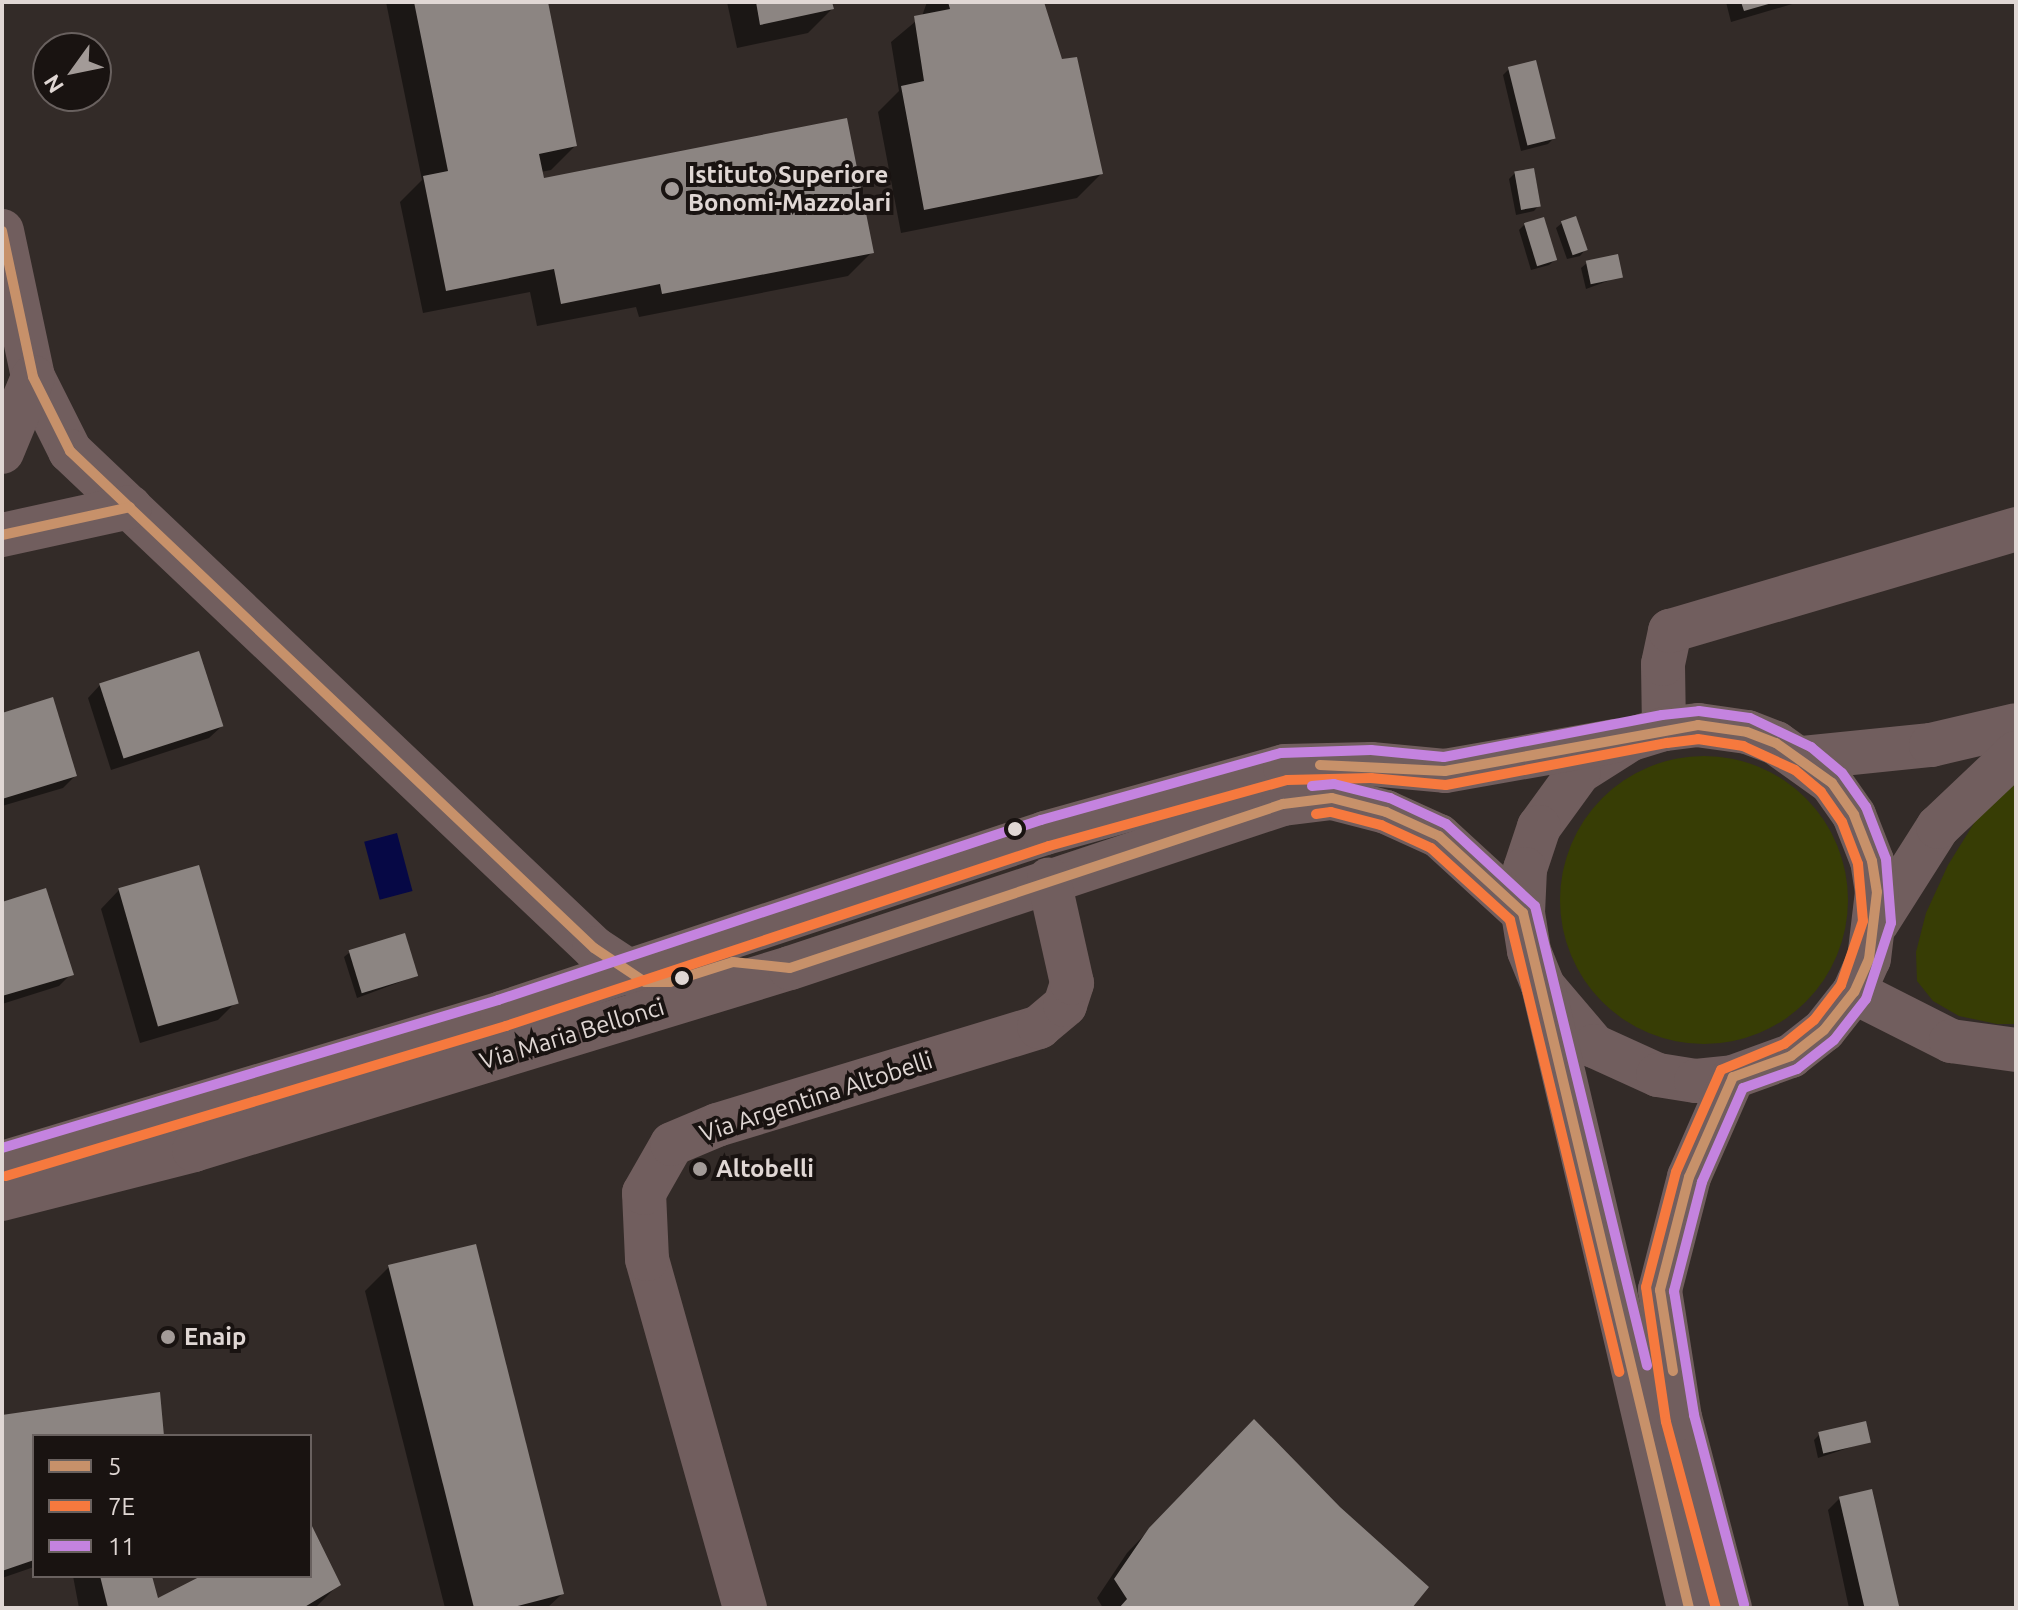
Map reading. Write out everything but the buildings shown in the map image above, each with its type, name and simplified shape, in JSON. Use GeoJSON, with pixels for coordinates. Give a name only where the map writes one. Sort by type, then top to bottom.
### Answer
{"type":"FeatureCollection","features":[{"type":"Feature","properties":{"kind":"street"},"geometry":{"type":"LineString","coordinates":[[2,231],[33,377],[70,451],[624,972],[661,984],[733,962],[790,968]]}},
{"type":"Feature","properties":{"kind":"street"},"geometry":{"type":"LineString","coordinates":[[2,452],[33,377]]}},
{"type":"Feature","properties":{"kind":"street"},"geometry":{"type":"LineString","coordinates":[[2,535],[130,507]]}},
{"type":"Feature","properties":{"kind":"street"},"geometry":{"type":"LineString","coordinates":[[1689,1608],[1543,986],[1529,951],[1523,913],[1525,869],[1556,798],[1579,772],[1647,734],[1670,631],[2016,529]]}},
{"type":"Feature","properties":{"kind":"street","name":"Via Maria Bellonci"},"geometry":{"type":"LineString","coordinates":[[2,1163],[233,1096],[624,972],[1045,833],[1285,766],[1371,764],[1445,771],[1698,725],[1747,732],[1803,758]]}},
{"type":"Feature","properties":{"kind":"street"},"geometry":{"type":"LineString","coordinates":[[1803,758],[1931,745],[2016,725]]}},
{"type":"Feature","properties":{"kind":"street"},"geometry":{"type":"LineString","coordinates":[[1543,986],[1594,1046],[1625,1064],[1696,1081],[1733,1077],[1791,1056],[1824,1030],[1854,992],[1877,923],[1938,827],[2016,753]]}},
{"type":"Feature","properties":{"kind":"street"},"geometry":{"type":"LineString","coordinates":[[1803,758],[1832,783],[1854,815],[1872,861],[1877,923]]}},
{"type":"Feature","properties":{"kind":"street","name":"Via Maria Bellonci"},"geometry":{"type":"LineString","coordinates":[[2,1199],[194,1150],[790,968],[1283,804],[1332,798],[1386,812],[1439,836],[1523,913]]}},
{"type":"Feature","properties":{"kind":"street","name":"Via Argentina Altobelli"},"geometry":{"type":"LineString","coordinates":[[745,1608],[647,1259],[644,1193],[672,1144],[717,1125],[1039,1027],[1065,1005],[1072,983],[1049,880]]}},
{"type":"Feature","properties":{"kind":"street"},"geometry":{"type":"LineString","coordinates":[[1854,992],[1951,1041],[2016,1050]]}},
{"type":"Feature","properties":{"kind":"street"},"geometry":{"type":"LineString","coordinates":[[1730,1608],[1680,1418],[1660,1290],[1689,1177],[1733,1077]]}},
{"type":"Feature","properties":{"kind":"green space"},"geometry":{"type":"Polygon","coordinates":[[[1690,756],[1718,756],[1746,762],[1772,773],[1806,798],[1824,820],[1837,845],[1848,886],[1848,914],[1837,955],[1824,980],[1806,1002],[1784,1020],[1746,1038],[1718,1044],[1690,1044],[1662,1038],[1636,1027],[1612,1011],[1593,992],[1577,968],[1566,942],[1560,914],[1560,886],[1566,858],[1577,832],[1593,808],[1612,789],[1636,773],[1662,762],[1690,756]]]}},
{"type":"Feature","properties":{"kind":"green space"},"geometry":{"type":"Polygon","coordinates":[[[2016,781],[2016,1024],[1997,1024],[1959,1016],[1933,1001],[1917,981],[1916,952],[1926,913],[1948,865],[1976,820],[2016,781]]]}},
{"type":"Feature","properties":{"kind":"shaded area"},"geometry":{"type":"Polygon","coordinates":[[[397,833],[413,891],[380,900],[364,842],[397,833]]]}},
{"type":"Feature","properties":{"kind":"transit line","name":"5"},"geometry":{"type":"LineString","coordinates":[[2,231],[33,377],[70,451],[594,948],[645,982],[670,982],[733,962],[790,968],[1283,804],[1332,798],[1386,812],[1439,836],[1523,913],[1689,1608]]}},
{"type":"Feature","properties":{"kind":"transit line","name":"5"},"geometry":{"type":"LineString","coordinates":[[2,535],[130,507]]}},
{"type":"Feature","properties":{"kind":"transit line","name":"11"},"geometry":{"type":"LineString","coordinates":[[2,1148],[498,1000],[1041,820],[1281,753],[1371,750],[1444,757],[1662,715],[1699,711],[1750,718],[1811,747],[1842,773],[1866,807],[1886,859],[1891,923],[1866,999],[1834,1040],[1797,1069],[1743,1088],[1702,1182],[1674,1291],[1694,1415],[1744,1604]]}},
{"type":"Feature","properties":{"kind":"transit line","name":"5"},"geometry":{"type":"LineString","coordinates":[[1320,765],[1445,771],[1698,725],[1747,732],[1776,743],[1832,783],[1854,815],[1872,861],[1877,892],[1869,959],[1854,992],[1824,1030],[1791,1056],[1733,1077],[1689,1177],[1660,1290],[1673,1371]]}},
{"type":"Feature","properties":{"kind":"transit line","name":"7E"},"geometry":{"type":"LineString","coordinates":[[6,1176],[506,1026],[1049,846],[1287,780],[1371,778],[1446,785],[1667,743],[1698,739],[1743,746],[1795,770],[1821,792],[1842,822],[1858,864],[1863,921],[1841,985],[1814,1020],[1784,1044],[1721,1070],[1676,1172],[1646,1287],[1666,1422],[1716,1608]]}},
{"type":"Feature","properties":{"kind":"transit line","name":"11"},"geometry":{"type":"LineString","coordinates":[[1312,786],[1334,784],[1390,798],[1446,824],[1535,906],[1647,1366]]}},
{"type":"Feature","properties":{"kind":"transit line","name":"7E"},"geometry":{"type":"LineString","coordinates":[[1316,814],[1331,812],[1381,825],[1431,848],[1510,920],[1619,1372]]}},
{"type":"Feature","properties":{"kind":"place","name":"Istituto Superiore Bonomi-Mazzolari"},"geometry":{"type":"Point","coordinates":[672,189]}},
{"type":"Feature","properties":{"kind":"place","name":"Altobelli"},"geometry":{"type":"Point","coordinates":[700,1169]}},
{"type":"Feature","properties":{"kind":"place","name":"Enaip"},"geometry":{"type":"Point","coordinates":[168,1337]}}]}
